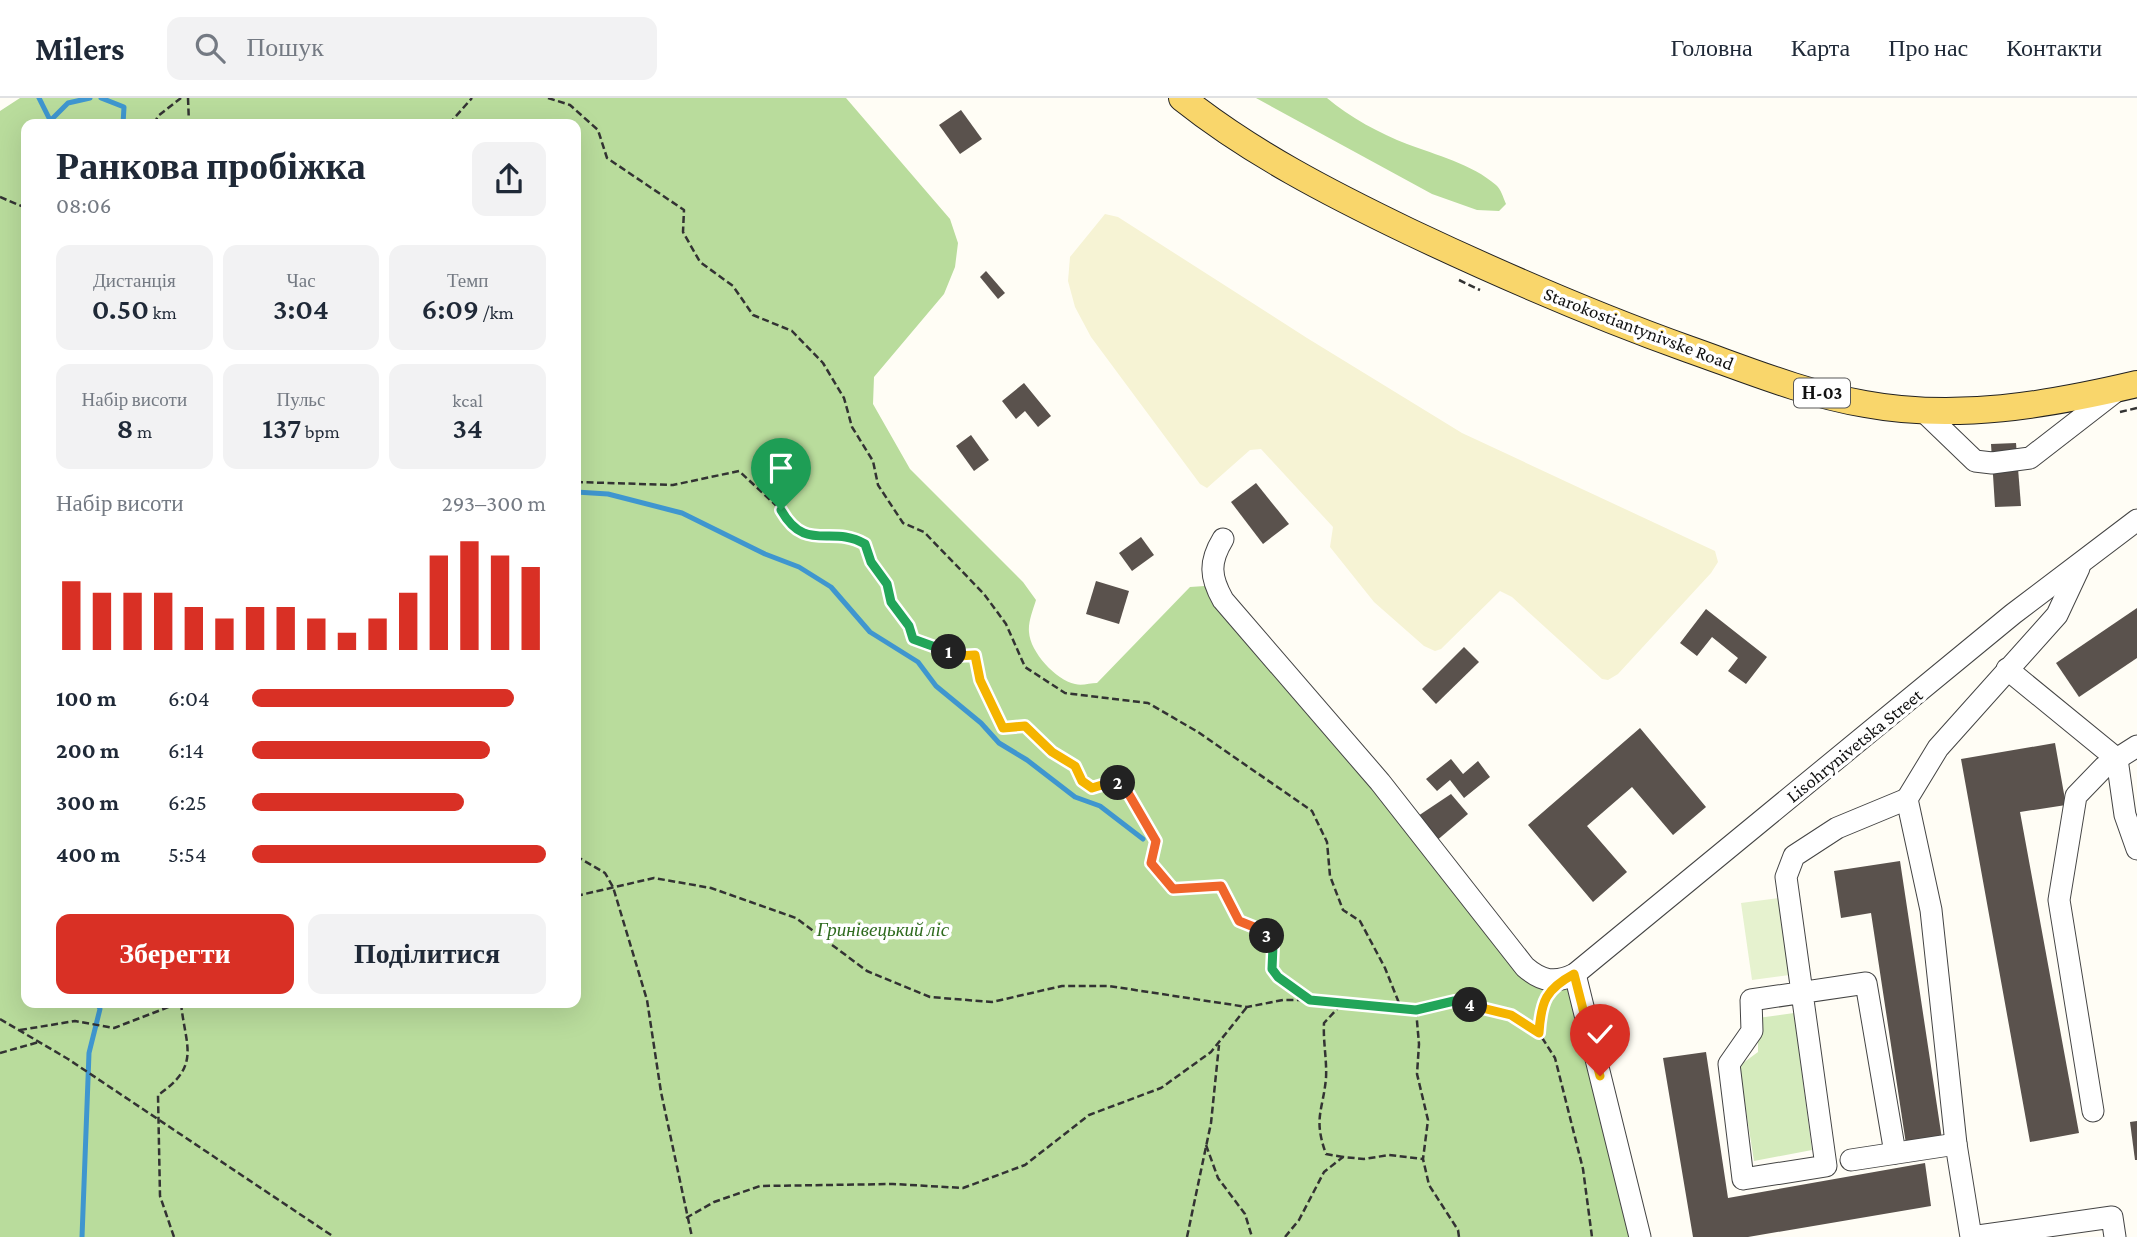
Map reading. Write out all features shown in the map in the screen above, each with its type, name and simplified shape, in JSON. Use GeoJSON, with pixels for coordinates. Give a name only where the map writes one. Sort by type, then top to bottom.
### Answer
{"type":"FeatureCollection","features":[{"type":"Feature","properties":{"kind":"main road","name":"Starokostiantynivske Road"},"geometry":{"type":"LineString","coordinates":[[1182,98],[1321,189],[1456,254],[1611,321],[1808,390],[1865,404],[1921,409],[1993,410],[2069,400],[2129,386]]}},
{"type":"Feature","properties":{"kind":"street"},"geometry":{"type":"LineString","coordinates":[[1921,409],[1975,461],[2017,461],[2030,458],[2129,386]]}},
{"type":"Feature","properties":{"kind":"street","name":"Lisohrynivetska Street"},"geometry":{"type":"LineString","coordinates":[[1567,978],[2013,614],[2137,520]]}},
{"type":"Feature","properties":{"kind":"street"},"geometry":{"type":"LineString","coordinates":[[1223,539],[1210,569],[1213,583],[1223,600],[1380,782],[1525,967],[1537,978],[1567,978],[1640,1237]]}},
{"type":"Feature","properties":{"kind":"street"},"geometry":{"type":"LineString","coordinates":[[1895,1153],[1866,984],[1800,994],[1751,1000],[1752,1031],[1729,1064],[1743,1179],[1826,1166],[1800,994],[1786,877],[1794,856],[1837,828],[1907,799],[1938,748],[2057,615],[2081,563]]}},
{"type":"Feature","properties":{"kind":"street"},"geometry":{"type":"LineString","coordinates":[[2007,669],[2117,759],[2124,815],[2137,849]]}},
{"type":"Feature","properties":{"kind":"street"},"geometry":{"type":"LineString","coordinates":[[2093,1111],[2059,900],[2076,796],[2104,767],[2137,746]]}},
{"type":"Feature","properties":{"kind":"street"},"geometry":{"type":"LineString","coordinates":[[1907,799],[1931,910],[1956,1144],[1971,1237],[2112,1217],[2115,1237]]}},
{"type":"Feature","properties":{"kind":"street"},"geometry":{"type":"LineString","coordinates":[[1851,1160],[1956,1144]]}},
{"type":"Feature","properties":{"kind":"path"},"geometry":{"type":"LineString","coordinates":[[156,119],[181,98]]}},
{"type":"Feature","properties":{"kind":"path"},"geometry":{"type":"LineString","coordinates":[[188,98],[189,119]]}},
{"type":"Feature","properties":{"kind":"path"},"geometry":{"type":"LineString","coordinates":[[453,119],[472,98]]}},
{"type":"Feature","properties":{"kind":"path"},"geometry":{"type":"LineString","coordinates":[[548,98],[570,105],[598,130],[607,158],[684,210],[683,232],[700,262],[733,286],[753,315],[792,331],[823,363],[844,398],[852,427],[873,461],[878,485],[902,523],[924,532],[984,594],[1006,624],[1025,667],[1065,693],[1148,703],[1198,732],[1312,811],[1327,842],[1330,876],[1343,909],[1360,921],[1385,968],[1401,1008]]}},
{"type":"Feature","properties":{"kind":"path"},"geometry":{"type":"LineString","coordinates":[[0,197],[21,206]]}},
{"type":"Feature","properties":{"kind":"path"},"geometry":{"type":"LineString","coordinates":[[581,482],[673,485],[739,471],[781,510],[791,528],[812,537],[844,535],[865,544],[871,562],[887,584],[891,602],[909,626],[913,639],[957,656],[975,655],[980,680],[1003,728],[1025,726],[1052,752],[1075,766],[1082,781],[1092,788],[1115,781],[1127,791],[1156,841],[1151,863],[1173,889],[1221,886],[1239,921],[1264,931],[1273,946],[1272,969],[1278,977],[1310,1000]]}},
{"type":"Feature","properties":{"kind":"path"},"geometry":{"type":"LineString","coordinates":[[581,859],[605,873],[613,887],[647,1000],[686,1217],[692,1237]]}},
{"type":"Feature","properties":{"kind":"path"},"geometry":{"type":"LineString","coordinates":[[581,895],[653,878],[724,892],[796,918],[867,971],[930,997],[992,1002],[1062,986],[1109,986],[1247,1007],[1283,1000],[1310,1000],[1416,1010],[1454,1001],[1511,1015],[1539,1033],[1555,1058],[1583,1169],[1592,1237]]}},
{"type":"Feature","properties":{"kind":"path"},"geometry":{"type":"LineString","coordinates":[[1539,1033],[1540,1011],[1551,988],[1567,978]]}},
{"type":"Feature","properties":{"kind":"path"},"geometry":{"type":"LineString","coordinates":[[1349,1002],[1324,1023],[1326,1078],[1319,1106],[1318,1133],[1326,1154],[1364,1159],[1389,1154],[1423,1159]]}},
{"type":"Feature","properties":{"kind":"path"},"geometry":{"type":"LineString","coordinates":[[686,1217],[714,1202],[760,1186],[893,1184],[963,1188],[1025,1165],[1089,1115],[1161,1088],[1211,1052],[1247,1007]]}},
{"type":"Feature","properties":{"kind":"path"},"geometry":{"type":"LineString","coordinates":[[18,1030],[75,1021],[114,1028],[167,1008]]}},
{"type":"Feature","properties":{"kind":"path"},"geometry":{"type":"LineString","coordinates":[[174,1237],[160,1196],[159,1095],[171,1086],[188,1066],[189,1037],[181,1008]]}},
{"type":"Feature","properties":{"kind":"path"},"geometry":{"type":"LineString","coordinates":[[1416,1010],[1419,1044],[1417,1074],[1428,1120],[1423,1159],[1429,1185],[1447,1218],[1458,1230],[1459,1237]]}},
{"type":"Feature","properties":{"kind":"path"},"geometry":{"type":"LineString","coordinates":[[0,1019],[159,1120],[334,1237]]}},
{"type":"Feature","properties":{"kind":"path"},"geometry":{"type":"LineString","coordinates":[[0,1053],[39,1042]]}},
{"type":"Feature","properties":{"kind":"path"},"geometry":{"type":"LineString","coordinates":[[1186,1237],[1206,1145],[1219,1042]]}},
{"type":"Feature","properties":{"kind":"path"},"geometry":{"type":"LineString","coordinates":[[1206,1145],[1218,1178],[1245,1214],[1252,1237]]}},
{"type":"Feature","properties":{"kind":"path"},"geometry":{"type":"LineString","coordinates":[[1285,1237],[1299,1220],[1324,1171],[1343,1157]]}},
{"type":"Feature","properties":{"kind":"shaded area"},"geometry":{"type":"Polygon","coordinates":[[[1105,214],[1118,217],[1462,433],[1715,551],[1718,562],[1711,573],[1618,674],[1608,680],[1602,679],[1512,597],[1500,591],[1441,649],[1435,651],[1424,646],[1374,602],[1330,547],[1333,527],[1261,449],[1250,450],[1207,488],[1200,484],[1091,337],[1075,307],[1068,281],[1070,257],[1105,214]]]}},
{"type":"Feature","properties":{"kind":"green space","name":"Гринівецький ліс"},"geometry":{"type":"Polygon","coordinates":[[[20,98],[846,98],[950,219],[958,243],[955,267],[944,294],[874,377],[873,404],[910,469],[1023,582],[1036,600],[1029,632],[1030,640],[1039,656],[1052,671],[1068,681],[1080,685],[1097,683],[1190,587],[1205,586],[1223,600],[1525,967],[1575,974],[1640,1237],[0,1237],[0,111],[20,98]]]}},
{"type":"Feature","properties":{"kind":"green space"},"geometry":{"type":"Polygon","coordinates":[[[1256,98],[1327,98],[1355,118],[1387,135],[1476,171],[1498,187],[1506,204],[1499,211],[1477,210],[1432,194],[1256,98]]]}},
{"type":"Feature","properties":{"kind":"green space"},"geometry":{"type":"Polygon","coordinates":[[[1779,898],[1790,975],[1752,980],[1741,903],[1779,898]]]}},
{"type":"Feature","properties":{"kind":"green space"},"geometry":{"type":"Polygon","coordinates":[[[1794,1013],[1812,1150],[1754,1161],[1739,1066],[1758,1052],[1758,1018],[1794,1013]]]}},
{"type":"Feature","properties":{"kind":"building"},"geometry":{"type":"Polygon","coordinates":[[[961,110],[982,139],[960,154],[939,125],[961,110]]]}},
{"type":"Feature","properties":{"kind":"building"},"geometry":{"type":"Polygon","coordinates":[[[986,271],[1005,293],[998,299],[980,277],[986,271]]]}},
{"type":"Feature","properties":{"kind":"building"},"geometry":{"type":"Polygon","coordinates":[[[1024,383],[1051,416],[1038,427],[1025,411],[1016,419],[1002,401],[1024,383]]]}},
{"type":"Feature","properties":{"kind":"building"},"geometry":{"type":"Polygon","coordinates":[[[971,435],[989,460],[974,471],[956,446],[971,435]]]}},
{"type":"Feature","properties":{"kind":"building"},"geometry":{"type":"Polygon","coordinates":[[[2016,443],[2021,506],[1995,507],[1991,444],[2016,443]]]}},
{"type":"Feature","properties":{"kind":"building"},"geometry":{"type":"Polygon","coordinates":[[[1256,483],[1289,524],[1263,544],[1231,502],[1256,483]]]}},
{"type":"Feature","properties":{"kind":"building"},"geometry":{"type":"Polygon","coordinates":[[[1141,537],[1154,555],[1132,571],[1119,553],[1141,537]]]}},
{"type":"Feature","properties":{"kind":"building"},"geometry":{"type":"Polygon","coordinates":[[[1096,581],[1129,591],[1119,624],[1086,614],[1096,581]]]}},
{"type":"Feature","properties":{"kind":"building"},"geometry":{"type":"Polygon","coordinates":[[[2137,608],[2137,658],[2079,697],[2056,663],[2137,608]]]}},
{"type":"Feature","properties":{"kind":"building"},"geometry":{"type":"Polygon","coordinates":[[[1706,609],[1767,657],[1746,684],[1728,671],[1738,658],[1712,637],[1697,656],[1680,643],[1706,609]]]}},
{"type":"Feature","properties":{"kind":"building"},"geometry":{"type":"Polygon","coordinates":[[[1464,647],[1479,662],[1436,704],[1422,689],[1464,647]]]}},
{"type":"Feature","properties":{"kind":"building"},"geometry":{"type":"Polygon","coordinates":[[[1640,728],[1706,807],[1673,835],[1632,787],[1587,826],[1627,872],[1593,902],[1528,825],[1640,728]]]}},
{"type":"Feature","properties":{"kind":"building"},"geometry":{"type":"Polygon","coordinates":[[[2055,743],[2066,805],[2020,812],[2079,1133],[2030,1142],[1961,759],[2055,743]]]}},
{"type":"Feature","properties":{"kind":"building"},"geometry":{"type":"Polygon","coordinates":[[[1451,759],[1463,774],[1478,761],[1490,777],[1464,798],[1450,780],[1437,791],[1426,779],[1451,759]]]}},
{"type":"Feature","properties":{"kind":"building"},"geometry":{"type":"Polygon","coordinates":[[[1451,794],[1468,814],[1435,842],[1415,818],[1451,794]]]}},
{"type":"Feature","properties":{"kind":"building"},"geometry":{"type":"Polygon","coordinates":[[[1900,861],[1942,1139],[1906,1144],[1871,913],[1841,918],[1834,871],[1900,861]]]}},
{"type":"Feature","properties":{"kind":"building"},"geometry":{"type":"Polygon","coordinates":[[[1706,1052],[1728,1198],[1925,1163],[1931,1206],[1748,1237],[1693,1237],[1663,1058],[1706,1052]]]}},
{"type":"Feature","properties":{"kind":"building"},"geometry":{"type":"Polygon","coordinates":[[[2137,1121],[2137,1160],[2135,1160],[2130,1122],[2137,1121]]]}},
{"type":"Feature","properties":{"kind":"waterway"},"geometry":{"type":"LineString","coordinates":[[39,98],[50,119]]}},
{"type":"Feature","properties":{"kind":"waterway"},"geometry":{"type":"LineString","coordinates":[[52,119],[68,103],[90,98]]}},
{"type":"Feature","properties":{"kind":"waterway"},"geometry":{"type":"LineString","coordinates":[[101,98],[124,107],[123,119]]}},
{"type":"Feature","properties":{"kind":"waterway"},"geometry":{"type":"LineString","coordinates":[[581,492],[608,494],[682,513],[765,554],[799,567],[831,587],[870,632],[918,662],[936,686],[981,723],[999,743],[1027,760],[1075,797],[1100,806],[1143,839]]}},
{"type":"Feature","properties":{"kind":"waterway"},"geometry":{"type":"LineString","coordinates":[[82,1237],[89,1053],[100,1008]]}},
{"type":"Feature","properties":{"kind":"route"},"geometry":{"type":"LineString","coordinates":[[781,510],[791,528],[812,537],[844,535],[865,544],[871,562],[887,584],[891,602],[909,626],[913,639],[957,656],[975,655],[980,680],[1003,728],[1025,726],[1052,752],[1075,766],[1082,781],[1092,788],[1115,781],[1127,791],[1156,841],[1151,863],[1173,889],[1221,886],[1239,921],[1264,931],[1273,946],[1272,969],[1278,977],[1310,1000],[1333,1000],[1416,1010],[1454,1001],[1511,1015],[1539,1033],[1540,1011],[1551,988],[1574,974],[1600,1076]]}}]}
